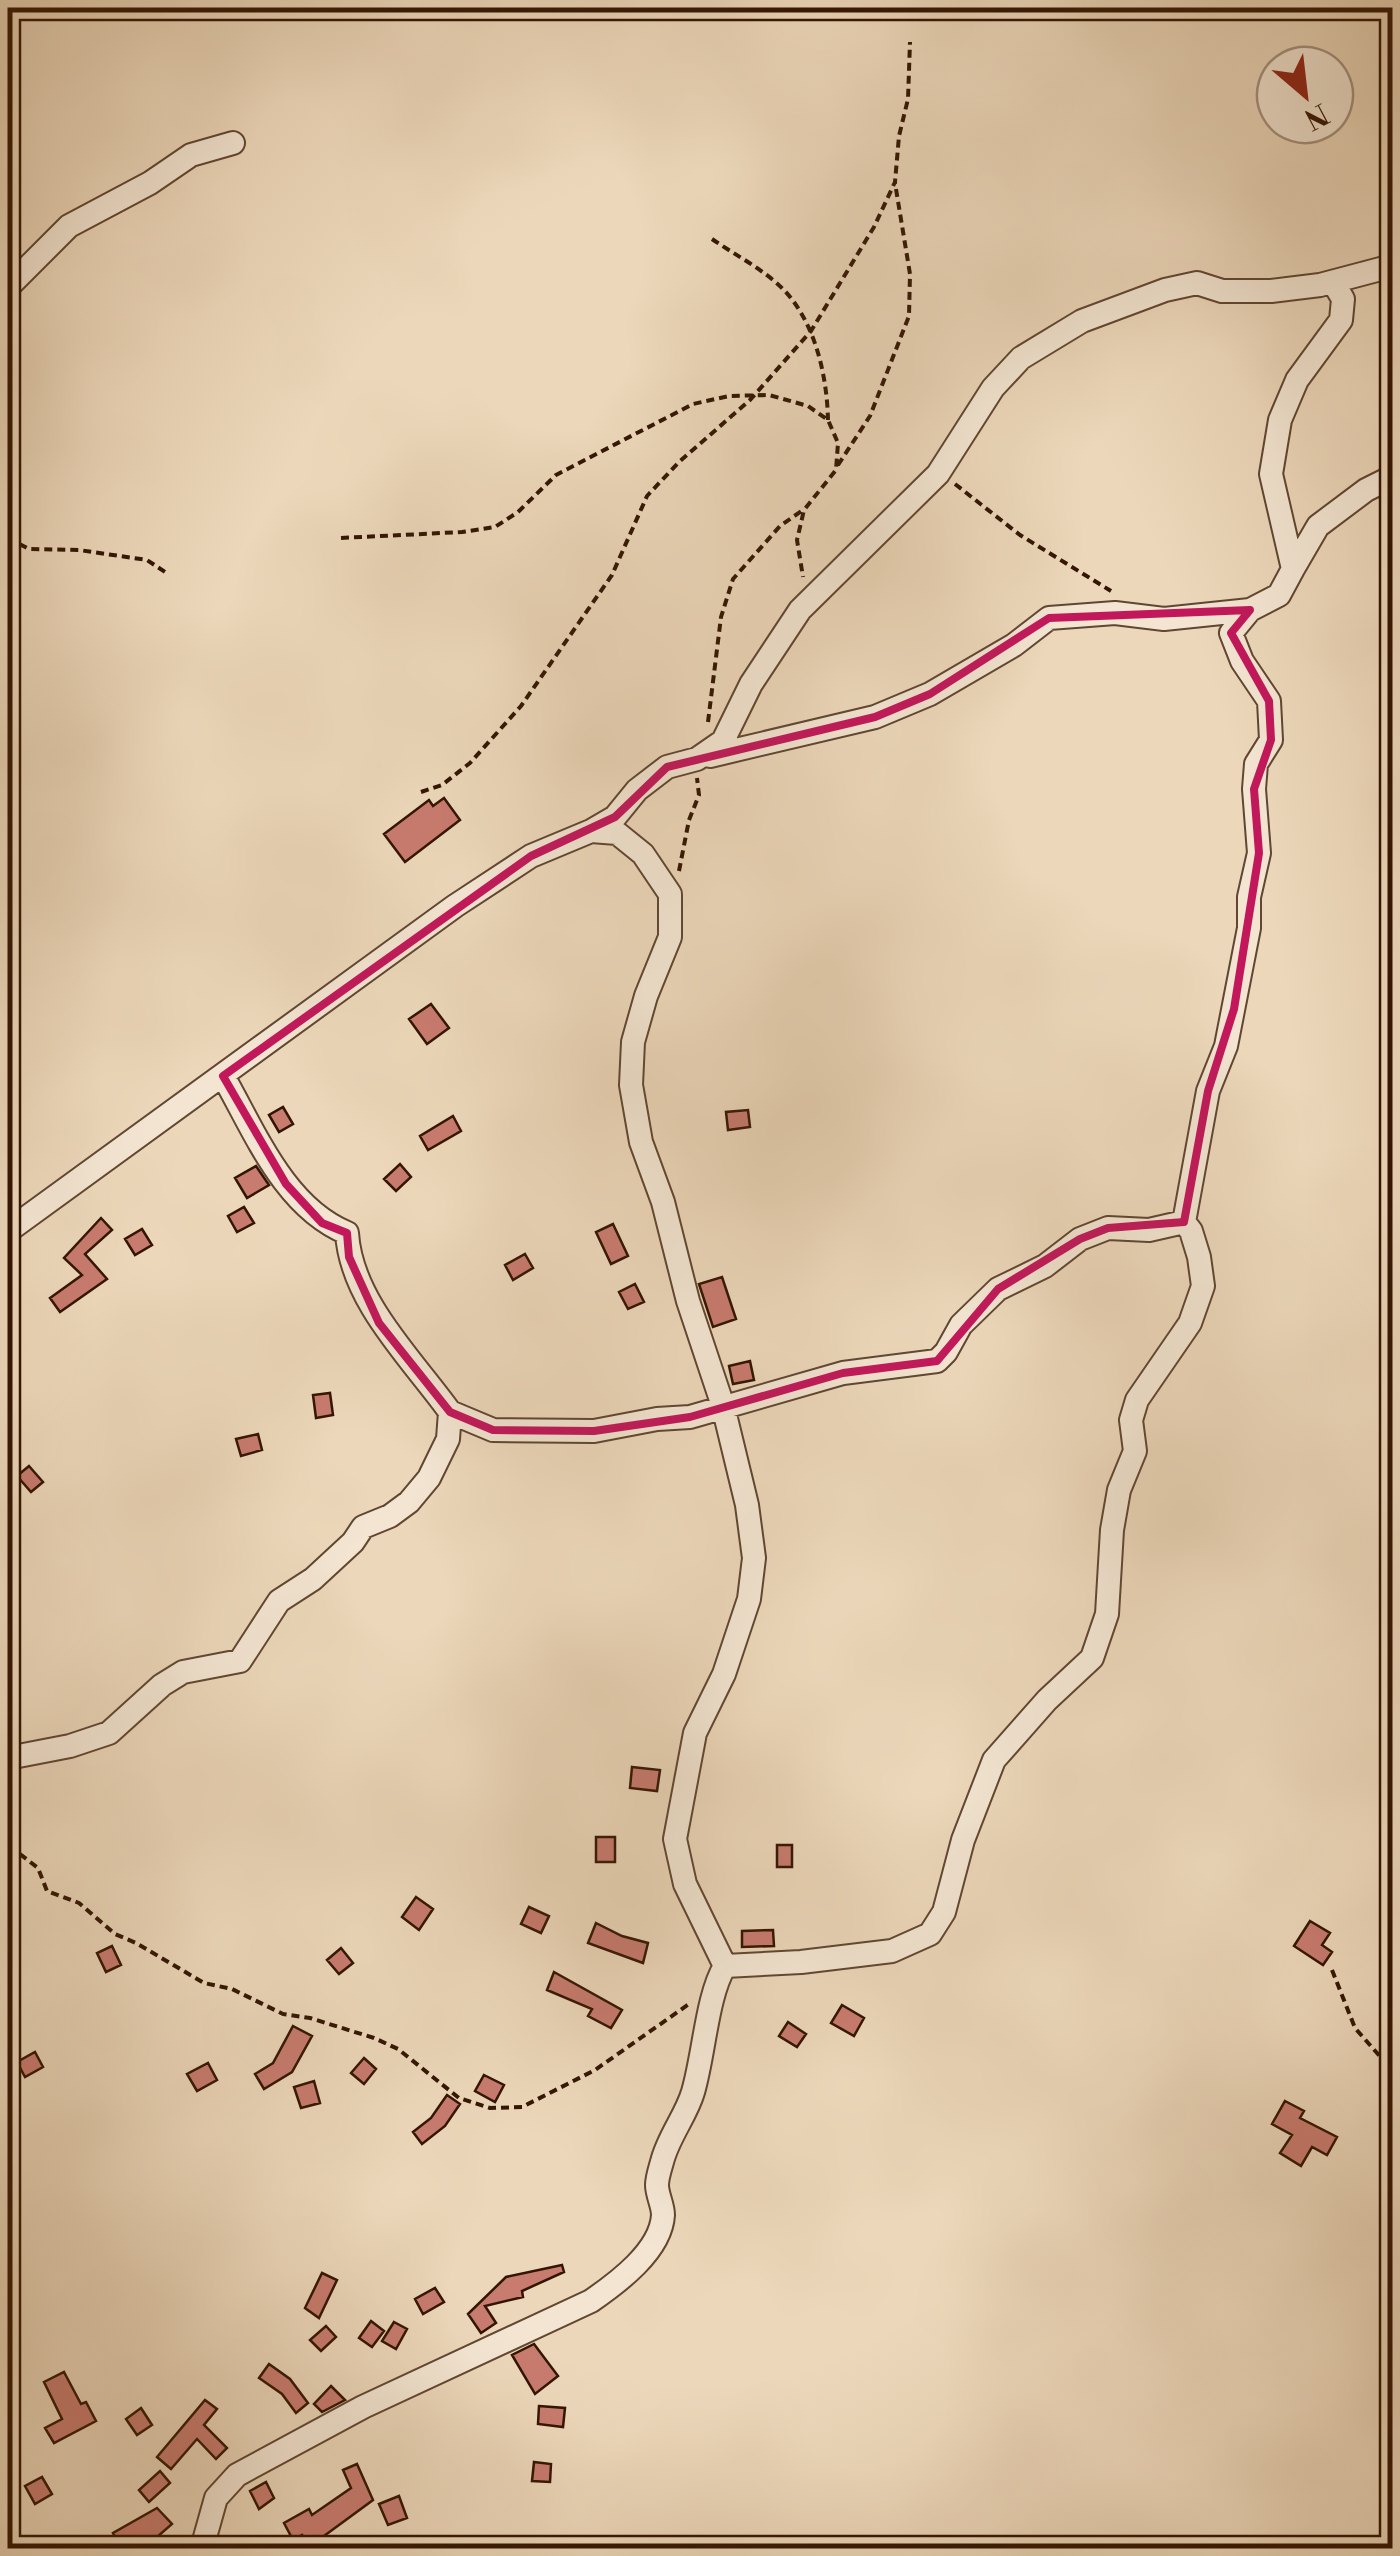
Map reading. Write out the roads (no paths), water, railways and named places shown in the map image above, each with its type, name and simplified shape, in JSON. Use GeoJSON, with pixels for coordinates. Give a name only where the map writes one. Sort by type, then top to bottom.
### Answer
{"type":"FeatureCollection","features":[{"type":"Feature","properties":{"kind":"street"},"geometry":{"type":"LineString","coordinates":[[8,287],[69,226],[150,183],[191,154],[233,143]]}},
{"type":"Feature","properties":{"kind":"street"},"geometry":{"type":"LineString","coordinates":[[697,760],[723,741],[751,684],[800,610],[938,474],[993,388],[1020,358],[1082,321],[1165,290],[1196,283],[1222,291],[1272,291],[1333,282],[1392,266]]}},
{"type":"Feature","properties":{"kind":"street"},"geometry":{"type":"LineString","coordinates":[[1294,570],[1271,474],[1280,420],[1297,380],[1341,320],[1343,299],[1333,282]]}},
{"type":"Feature","properties":{"kind":"street"},"geometry":{"type":"LineString","coordinates":[[8,1231],[454,906],[531,856],[592,831],[615,816],[636,790],[668,767],[875,717],[930,694],[1014,645],[1049,618],[1116,613],[1164,619],[1250,610],[1279,595],[1318,526],[1366,490],[1392,477]]}},
{"type":"Feature","properties":{"kind":"street"},"geometry":{"type":"LineString","coordinates":[[720,1974],[892,1951],[930,1934],[944,1912],[963,1840],[994,1760],[1092,1658],[1107,1614],[1114,1516],[1135,1451],[1131,1420],[1137,1400],[1190,1322],[1203,1286],[1200,1257],[1184,1222],[1208,1090],[1226,1046],[1234,1009],[1259,853],[1256,764],[1271,740],[1269,701],[1242,662],[1231,633],[1250,610]]}},
{"type":"Feature","properties":{"kind":"street"},"geometry":{"type":"LineString","coordinates":[[202,2548],[216,2498],[237,2475],[363,2408],[591,2302],[642,2256],[656,2238],[663,2215],[657,2184],[664,2155],[692,2096],[720,1974],[685,1884],[676,1838],[695,1733],[724,1674],[749,1600],[754,1558],[747,1505],[723,1406],[688,1300],[663,1202],[640,1142],[631,1085],[646,996],[670,937],[670,894],[644,854],[617,833],[592,831]]}},
{"type":"Feature","properties":{"kind":"street"},"geometry":{"type":"LineString","coordinates":[[223,1076],[286,1184],[322,1223],[347,1233],[348,1258],[379,1323],[420,1369],[450,1412],[494,1430],[594,1432],[657,1419],[690,1417],[843,1373],[936,1361],[946,1352],[961,1325],[998,1290],[1045,1266],[1080,1239],[1108,1228],[1149,1230],[1184,1222]]}},
{"type":"Feature","properties":{"kind":"street"},"geometry":{"type":"LineString","coordinates":[[8,1758],[70,1746],[109,1733],[162,1685],[183,1672],[240,1662],[279,1601],[313,1579],[353,1542],[363,1527],[390,1516],[409,1502],[429,1478],[448,1439],[450,1412]]}}]}
